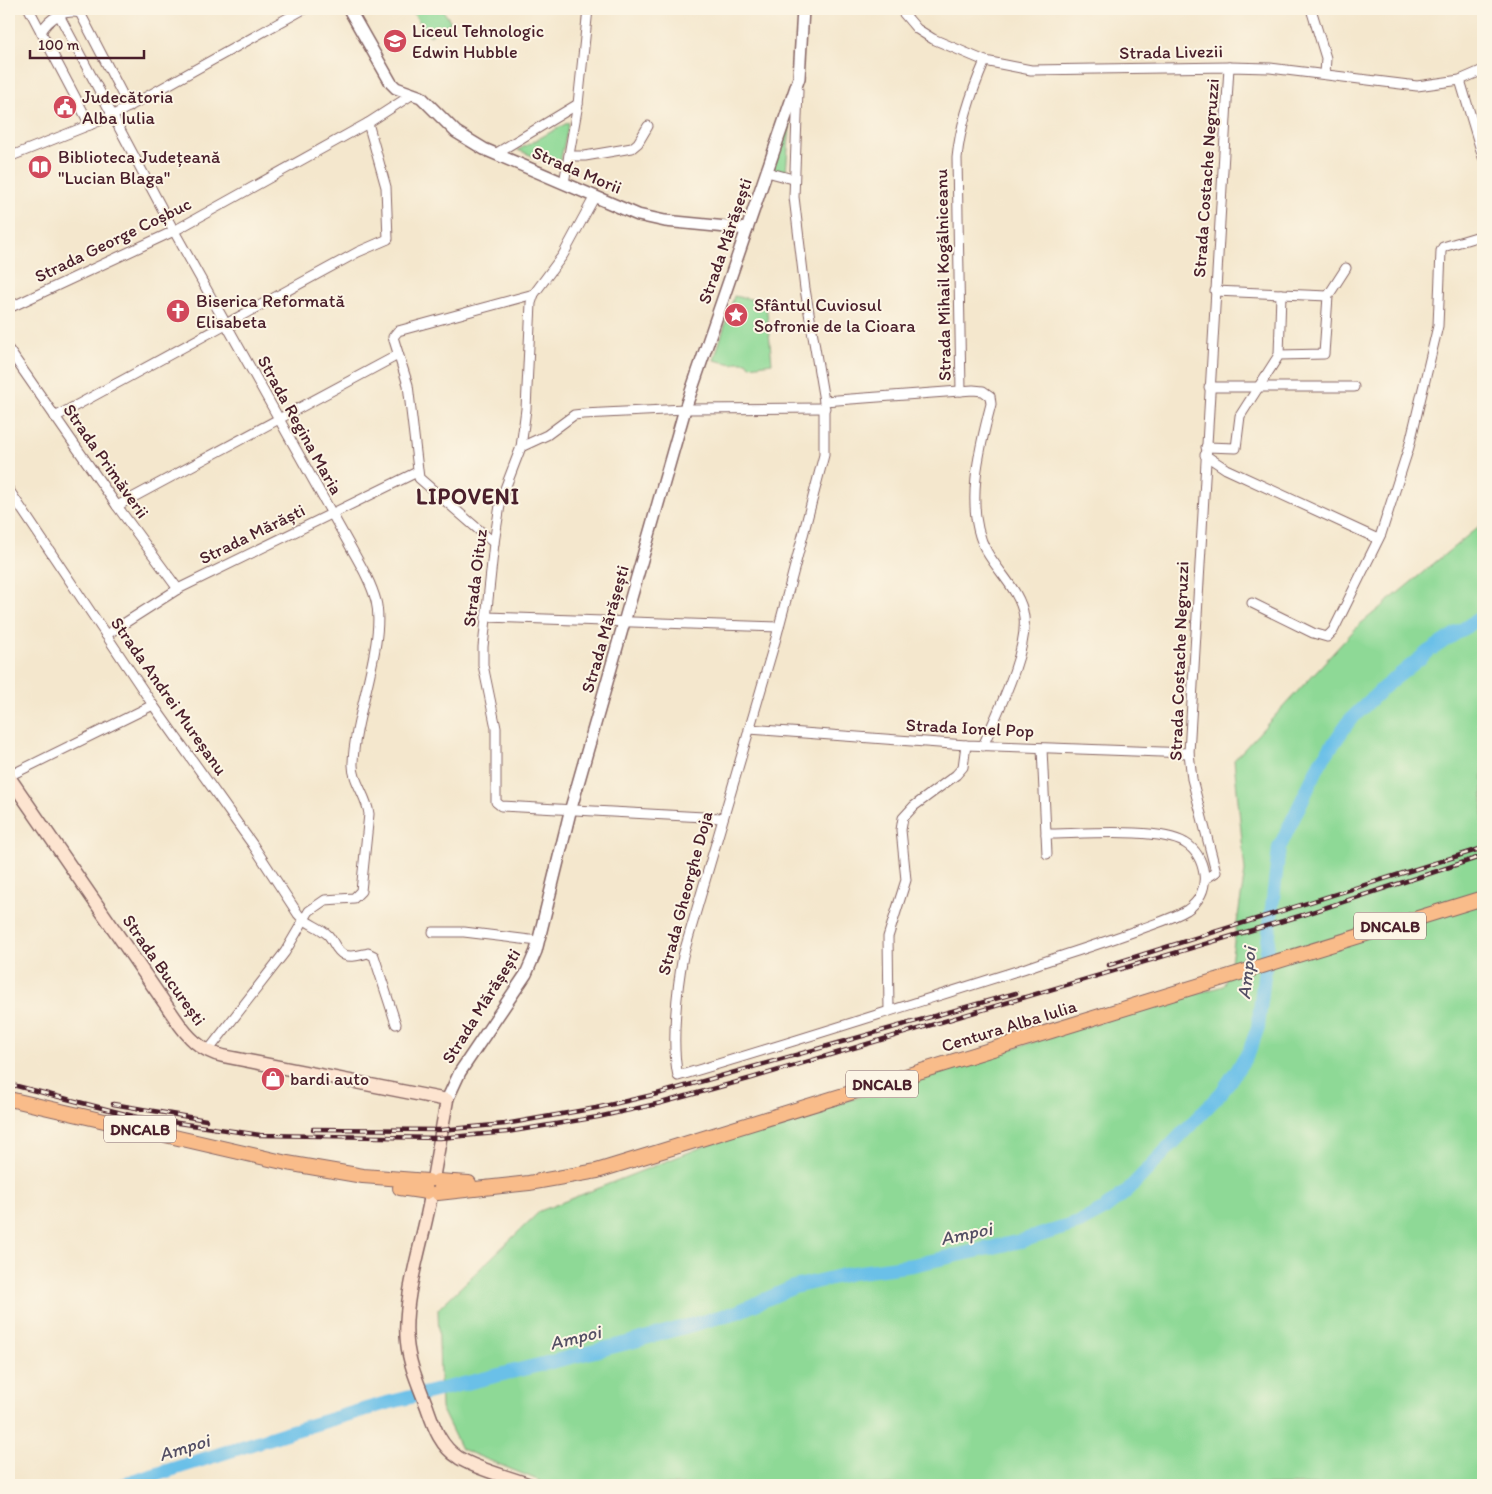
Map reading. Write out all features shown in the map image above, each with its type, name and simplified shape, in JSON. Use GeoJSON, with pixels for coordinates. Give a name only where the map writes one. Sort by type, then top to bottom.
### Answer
{"type":"FeatureCollection","features":[{"type":"Feature","properties":{"kind":"main road","name":"Strada București"},"geometry":{"type":"LineString","coordinates":[[9,777],[174,1018],[190,1038],[208,1052],[447,1100]]}},
{"type":"Feature","properties":{"kind":"main road","name":"Centura Alba Iulia"},"geometry":{"type":"LineString","coordinates":[[9,1099],[287,1163],[433,1187],[544,1180],[597,1171],[642,1158],[1483,898]]}},
{"type":"Feature","properties":{"kind":"main road","name":"Strada Mărășești"},"geometry":{"type":"LineString","coordinates":[[447,1100],[433,1187],[408,1314],[407,1340],[413,1370],[433,1426],[444,1445],[458,1458],[530,1485]]}},
{"type":"Feature","properties":{"kind":"street"},"geometry":{"type":"LineString","coordinates":[[9,157],[112,116],[304,9]]}},
{"type":"Feature","properties":{"kind":"street","name":"Strada Morii"},"geometry":{"type":"LineString","coordinates":[[349,9],[385,76],[396,88],[421,97],[456,132],[495,154],[648,218],[747,229]]}},
{"type":"Feature","properties":{"kind":"street"},"geometry":{"type":"LineString","coordinates":[[564,183],[578,104],[588,9]]}},
{"type":"Feature","properties":{"kind":"street","name":"Strada Gheorghe Doja"},"geometry":{"type":"LineString","coordinates":[[803,9],[793,179],[806,289],[825,404],[821,469],[779,627],[722,818],[680,971],[676,1059],[678,1076],[848,1026],[1110,941],[1175,916],[1197,901],[1203,891],[1205,879]]}},
{"type":"Feature","properties":{"kind":"street","name":"Strada Livezii"},"geometry":{"type":"LineString","coordinates":[[900,9],[917,29],[933,39],[985,62],[1016,68],[1054,71],[1229,66],[1326,74],[1417,86],[1460,80],[1483,70]]}},
{"type":"Feature","properties":{"kind":"street"},"geometry":{"type":"LineString","coordinates":[[1311,9],[1326,58],[1326,74]]}},
{"type":"Feature","properties":{"kind":"street"},"geometry":{"type":"LineString","coordinates":[[30,11],[44,18],[60,13],[79,11],[129,107]]}},
{"type":"Feature","properties":{"kind":"street"},"geometry":{"type":"LineString","coordinates":[[30,11],[90,125]]}},
{"type":"Feature","properties":{"kind":"street"},"geometry":{"type":"LineString","coordinates":[[41,32],[60,13]]}},
{"type":"Feature","properties":{"kind":"street","name":"Strada Regina Maria"},"geometry":{"type":"LineString","coordinates":[[60,13],[112,116],[174,231],[367,577],[376,602],[375,643],[358,718],[353,763],[357,780],[368,803],[361,891],[354,898],[325,900],[309,911],[302,920]]}},
{"type":"Feature","properties":{"kind":"street","name":"Strada Mihail Kogălniceanu"},"geometry":{"type":"LineString","coordinates":[[983,746],[1007,690],[1018,655],[1024,619],[1020,600],[986,550],[978,527],[976,487],[978,455],[991,404],[990,396],[983,391],[961,390],[958,142],[977,80],[985,62]]}},
{"type":"Feature","properties":{"kind":"street","name":"Strada Costache Negruzzi"},"geometry":{"type":"LineString","coordinates":[[1205,879],[1216,872],[1192,779],[1189,753],[1205,451],[1229,66]]}},
{"type":"Feature","properties":{"kind":"street","name":"Strada Mărășești"},"geometry":{"type":"LineString","coordinates":[[447,1100],[460,1072],[526,974],[538,941],[571,808],[626,623],[685,409],[799,78]]}},
{"type":"Feature","properties":{"kind":"street"},"geometry":{"type":"LineString","coordinates":[[1460,80],[1483,157]]}},
{"type":"Feature","properties":{"kind":"street","name":"Strada George Coșbuc"},"geometry":{"type":"LineString","coordinates":[[9,308],[174,231],[368,124],[413,94]]}},
{"type":"Feature","properties":{"kind":"street"},"geometry":{"type":"LineString","coordinates":[[495,154],[578,104]]}},
{"type":"Feature","properties":{"kind":"street"},"geometry":{"type":"LineString","coordinates":[[55,417],[358,252],[382,243],[389,236],[386,187],[368,124]]}},
{"type":"Feature","properties":{"kind":"street"},"geometry":{"type":"LineString","coordinates":[[569,156],[585,156],[632,148],[638,143],[648,126]]}},
{"type":"Feature","properties":{"kind":"street"},"geometry":{"type":"LineString","coordinates":[[767,172],[793,179]]}},
{"type":"Feature","properties":{"kind":"street"},"geometry":{"type":"LineString","coordinates":[[494,543],[426,486],[417,472],[410,401],[394,335],[422,324],[534,294],[563,255],[595,196]]}},
{"type":"Feature","properties":{"kind":"street"},"geometry":{"type":"LineString","coordinates":[[1252,603],[1327,637],[1333,631],[1378,539],[1409,447],[1438,326],[1441,251],[1443,247],[1483,235]]}},
{"type":"Feature","properties":{"kind":"street"},"geometry":{"type":"LineString","coordinates":[[1279,355],[1324,354],[1328,296],[1346,268]]}},
{"type":"Feature","properties":{"kind":"street","name":"Strada Costache Negruzzi"},"geometry":{"type":"LineString","coordinates":[[1215,291],[1328,296]]}},
{"type":"Feature","properties":{"kind":"street","name":"Strada Oituz"},"geometry":{"type":"LineString","coordinates":[[534,294],[529,316],[529,375],[521,447],[501,498],[486,617],[483,665],[494,711],[497,805],[571,808]]}},
{"type":"Feature","properties":{"kind":"street"},"geometry":{"type":"LineString","coordinates":[[1205,451],[1236,448],[1240,416],[1279,355],[1281,294]]}},
{"type":"Feature","properties":{"kind":"street","name":"Strada Primăverii"},"geometry":{"type":"LineString","coordinates":[[9,350],[117,506],[178,589]]}},
{"type":"Feature","properties":{"kind":"street"},"geometry":{"type":"LineString","coordinates":[[117,506],[398,355]]}},
{"type":"Feature","properties":{"kind":"street"},"geometry":{"type":"LineString","coordinates":[[1209,387],[1354,387]]}},
{"type":"Feature","properties":{"kind":"street"},"geometry":{"type":"LineString","coordinates":[[521,447],[547,435],[574,415],[825,404],[961,390]]}},
{"type":"Feature","properties":{"kind":"street"},"geometry":{"type":"LineString","coordinates":[[1205,451],[1226,469],[1378,539]]}},
{"type":"Feature","properties":{"kind":"street","name":"Strada Mărăști"},"geometry":{"type":"LineString","coordinates":[[106,635],[178,589],[417,472]]}},
{"type":"Feature","properties":{"kind":"street","name":"Strada Andrei Mureșanu"},"geometry":{"type":"LineString","coordinates":[[9,490],[13,504],[153,705],[253,844],[302,920],[329,935],[340,952],[345,956],[372,954],[396,1024]]}},
{"type":"Feature","properties":{"kind":"street"},"geometry":{"type":"LineString","coordinates":[[486,617],[779,627]]}},
{"type":"Feature","properties":{"kind":"street"},"geometry":{"type":"LineString","coordinates":[[9,777],[153,705]]}},
{"type":"Feature","properties":{"kind":"street","name":"Strada Ionel Pop"},"geometry":{"type":"LineString","coordinates":[[749,728],[966,746],[1189,753]]}},
{"type":"Feature","properties":{"kind":"street"},"geometry":{"type":"LineString","coordinates":[[889,1012],[888,937],[906,880],[901,830],[903,818],[914,806],[956,775],[962,767],[966,746]]}},
{"type":"Feature","properties":{"kind":"street"},"geometry":{"type":"LineString","coordinates":[[1042,749],[1047,854]]}},
{"type":"Feature","properties":{"kind":"street"},"geometry":{"type":"LineString","coordinates":[[571,808],[722,818]]}},
{"type":"Feature","properties":{"kind":"street"},"geometry":{"type":"LineString","coordinates":[[1046,834],[1171,837],[1194,850],[1200,859],[1205,879]]}},
{"type":"Feature","properties":{"kind":"street"},"geometry":{"type":"LineString","coordinates":[[208,1052],[285,952],[302,920]]}},
{"type":"Feature","properties":{"kind":"street"},"geometry":{"type":"LineString","coordinates":[[433,932],[464,932],[538,941]]}},
{"type":"Feature","properties":{"kind":"green space"},"geometry":{"type":"Polygon","coordinates":[[[410,9],[442,9],[451,22],[430,36],[410,9]]]}},
{"type":"Feature","properties":{"kind":"green space"},"geometry":{"type":"Polygon","coordinates":[[[569,122],[559,167],[518,150],[569,122]]]}},
{"type":"Feature","properties":{"kind":"green space"},"geometry":{"type":"Polygon","coordinates":[[[787,125],[790,125],[786,173],[773,170],[787,125]]]}},
{"type":"Feature","properties":{"kind":"green space"},"geometry":{"type":"Polygon","coordinates":[[[734,296],[766,302],[772,363],[750,366],[747,362],[733,364],[714,360],[734,296]]]}},
{"type":"Feature","properties":{"kind":"green space"},"geometry":{"type":"Polygon","coordinates":[[[1483,523],[1483,1485],[550,1485],[461,1449],[441,1408],[438,1309],[540,1211],[710,1144],[1030,1043],[1223,986],[1230,968],[1245,871],[1234,760],[1359,625],[1483,523]]]}},
{"type":"Feature","properties":{"kind":"waterway","name":"Ampoi"},"geometry":{"type":"LineString","coordinates":[[123,1485],[383,1404],[631,1342],[737,1312],[794,1287],[852,1273],[913,1265],[1021,1241],[1079,1223],[1103,1210],[1126,1192],[1222,1092],[1249,1052],[1258,1027],[1279,848],[1320,763],[1349,721],[1382,689],[1429,651],[1483,616]]}},
{"type":"Feature","properties":{"kind":"railway"},"geometry":{"type":"LineString","coordinates":[[1109,965],[1483,848]]}},
{"type":"Feature","properties":{"kind":"railway"},"geometry":{"type":"LineString","coordinates":[[9,1084],[137,1117],[260,1135],[440,1138],[507,1132],[598,1117],[661,1103],[752,1078],[1303,915],[1483,856]]}},
{"type":"Feature","properties":{"kind":"railway"},"geometry":{"type":"LineString","coordinates":[[313,1129],[441,1130],[505,1124],[596,1108],[657,1094],[1016,993]]}},
{"type":"Feature","properties":{"kind":"railway"},"geometry":{"type":"LineString","coordinates":[[113,1104],[206,1120]]}},
{"type":"Feature","properties":{"kind":"place","name":"Liceul Tehnologic Edwin Hubble"},"geometry":{"type":"Point","coordinates":[395,41]}},
{"type":"Feature","properties":{"kind":"place","name":"Judecătoria Alba Iulia"},"geometry":{"type":"Point","coordinates":[65,107]}},
{"type":"Feature","properties":{"kind":"place","name":"Biblioteca Județeană \"Lucian Blaga\""},"geometry":{"type":"Point","coordinates":[40,167]}},
{"type":"Feature","properties":{"kind":"place","name":"Biserica Reformată Elisabeta"},"geometry":{"type":"Point","coordinates":[178,311]}},
{"type":"Feature","properties":{"kind":"place","name":"Sfântul Cuviosul Sofronie de la Cioara"},"geometry":{"type":"Point","coordinates":[736,315]}},
{"type":"Feature","properties":{"kind":"place","name":"bardi auto"},"geometry":{"type":"Point","coordinates":[273,1079]}},
{"type":"Feature","properties":{"kind":"district","name":"LIPOVENI"},"geometry":{"type":"Point","coordinates":[468,496]}}]}
